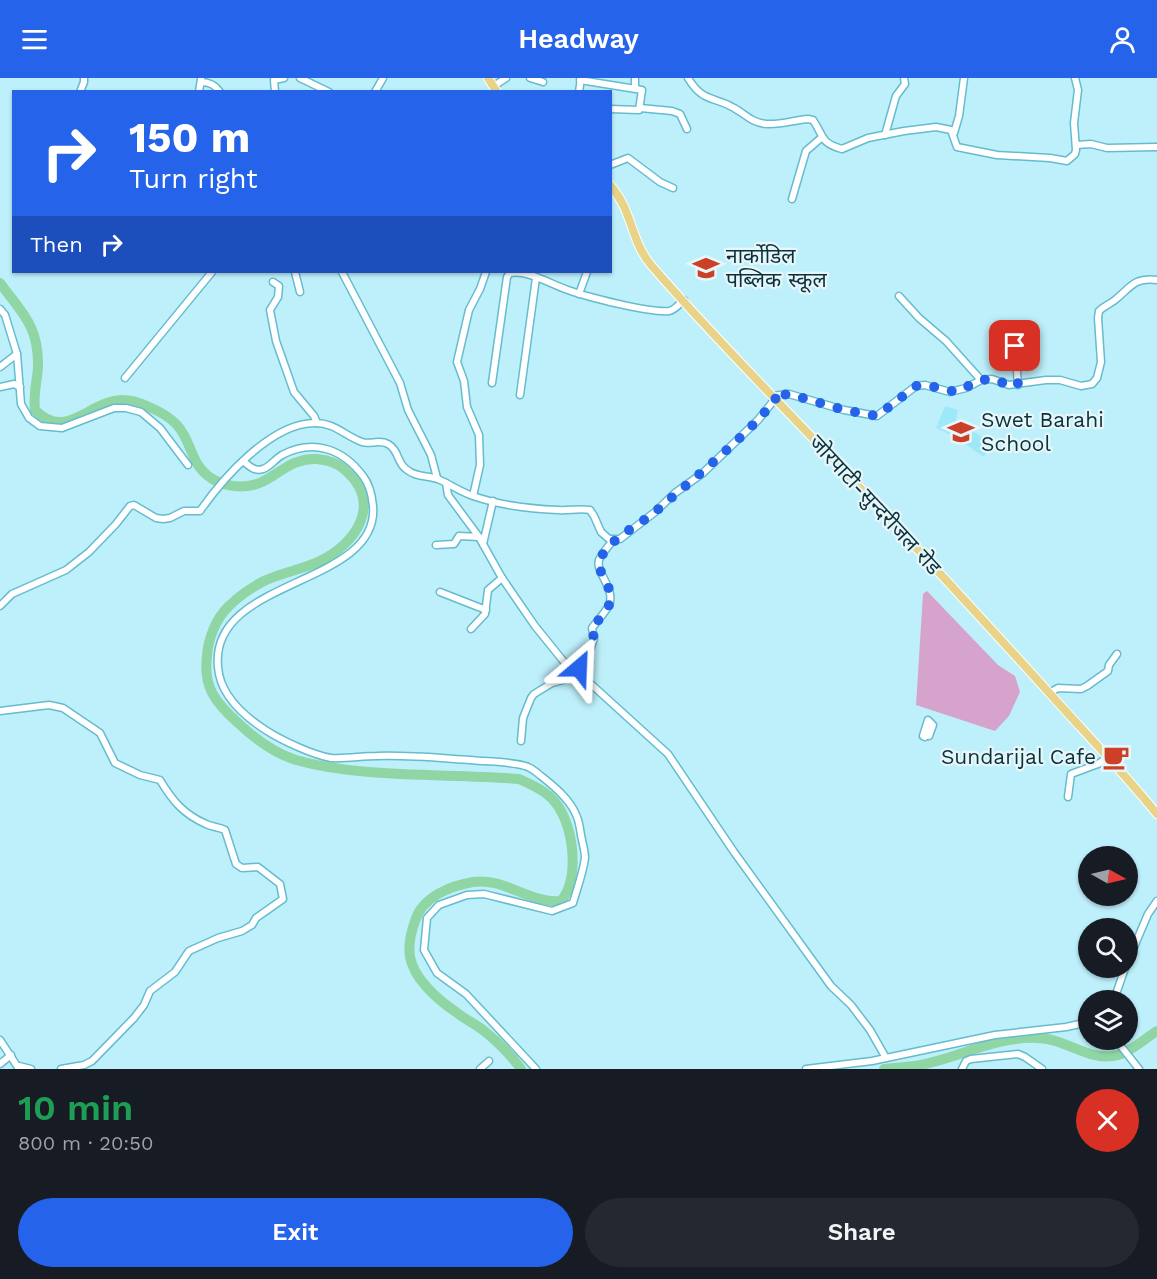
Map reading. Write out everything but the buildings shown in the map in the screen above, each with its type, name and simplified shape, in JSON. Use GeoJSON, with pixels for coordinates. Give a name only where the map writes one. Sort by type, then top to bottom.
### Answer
{"type":"FeatureCollection","features":[{"type":"Feature","properties":{"kind":"main road"},"geometry":{"type":"LineString","coordinates":[[488,78],[495,89]]}},
{"type":"Feature","properties":{"kind":"main road","name":"जोरपाटी-सुन्दरीजल रोड"},"geometry":{"type":"LineString","coordinates":[[612,187],[623,201],[635,237],[649,263],[905,535],[1108,757],[1157,814]]}},
{"type":"Feature","properties":{"kind":"street"},"geometry":{"type":"LineString","coordinates":[[275,90],[274,80],[284,78]]}},
{"type":"Feature","properties":{"kind":"street"},"geometry":{"type":"LineString","coordinates":[[300,78],[318,89]]}},
{"type":"Feature","properties":{"kind":"street"},"geometry":{"type":"LineString","coordinates":[[495,89],[506,78]]}},
{"type":"Feature","properties":{"kind":"street"},"geometry":{"type":"LineString","coordinates":[[530,78],[543,81]]}},
{"type":"Feature","properties":{"kind":"street"},"geometry":{"type":"LineString","coordinates":[[635,78],[635,88]]}},
{"type":"Feature","properties":{"kind":"street"},"geometry":{"type":"LineString","coordinates":[[688,78],[707,98],[733,107],[743,116],[758,122],[767,124],[813,120],[821,138],[830,146],[842,149],[863,139],[936,127],[951,130],[954,133]]}},
{"type":"Feature","properties":{"kind":"street"},"geometry":{"type":"LineString","coordinates":[[885,135],[896,96],[905,84],[904,78]]}},
{"type":"Feature","properties":{"kind":"street"},"geometry":{"type":"LineString","coordinates":[[964,78],[959,116],[954,133],[957,147],[997,155],[1067,161],[1075,154],[1076,145],[1074,123],[1078,90],[1075,78]]}},
{"type":"Feature","properties":{"kind":"street"},"geometry":{"type":"LineString","coordinates":[[580,79],[643,91],[640,108]]}},
{"type":"Feature","properties":{"kind":"street"},"geometry":{"type":"LineString","coordinates":[[201,80],[215,85],[219,90]]}},
{"type":"Feature","properties":{"kind":"street"},"geometry":{"type":"LineString","coordinates":[[612,109],[637,111],[640,108],[672,111],[680,114],[687,129]]}},
{"type":"Feature","properties":{"kind":"street"},"geometry":{"type":"LineString","coordinates":[[792,199],[806,151],[821,138]]}},
{"type":"Feature","properties":{"kind":"street"},"geometry":{"type":"LineString","coordinates":[[1076,145],[1091,144],[1107,148],[1157,147]]}},
{"type":"Feature","properties":{"kind":"street"},"geometry":{"type":"LineString","coordinates":[[612,164],[628,158],[660,182],[673,188]]}},
{"type":"Feature","properties":{"kind":"street"},"geometry":{"type":"LineString","coordinates":[[125,378],[211,273]]}},
{"type":"Feature","properties":{"kind":"street"},"geometry":{"type":"LineString","coordinates":[[295,273],[300,292]]}},
{"type":"Feature","properties":{"kind":"street"},"geometry":{"type":"LineString","coordinates":[[343,273],[400,382],[408,410],[431,455],[437,478]]}},
{"type":"Feature","properties":{"kind":"street"},"geometry":{"type":"LineString","coordinates":[[472,496],[480,465],[479,435],[467,407],[464,381],[457,362],[469,310],[486,273]]}},
{"type":"Feature","properties":{"kind":"street"},"geometry":{"type":"LineString","coordinates":[[492,383],[508,274],[514,273]]}},
{"type":"Feature","properties":{"kind":"street"},"geometry":{"type":"LineString","coordinates":[[522,273],[579,294],[642,308],[669,311],[684,300]]}},
{"type":"Feature","properties":{"kind":"street"},"geometry":{"type":"LineString","coordinates":[[579,294],[587,273]]}},
{"type":"Feature","properties":{"kind":"street"},"geometry":{"type":"LineString","coordinates":[[520,395],[536,278]]}},
{"type":"Feature","properties":{"kind":"street"},"geometry":{"type":"LineString","coordinates":[[0,606],[12,594],[66,570],[82,558],[117,524],[130,506],[134,505],[156,518],[163,519],[184,511],[200,511],[243,461],[284,431],[303,424],[317,423],[336,427],[347,435],[366,443],[386,443],[396,450],[402,466],[408,471],[421,477],[437,478],[472,496],[549,510],[590,510],[602,532],[609,539],[620,539],[703,473],[758,420],[774,398],[789,394],[844,410],[877,416],[916,386],[926,385],[956,392],[981,380],[992,379],[1009,385],[1018,385],[1033,380],[1060,380],[1081,386],[1092,384],[1097,378],[1101,362],[1099,310],[1118,297],[1130,285],[1149,279],[1157,280]]}},
{"type":"Feature","properties":{"kind":"street"},"geometry":{"type":"LineString","coordinates":[[273,282],[279,286],[278,297],[270,310],[276,341],[294,392],[317,423]]}},
{"type":"Feature","properties":{"kind":"street"},"geometry":{"type":"LineString","coordinates":[[899,296],[919,318],[946,341],[981,380]]}},
{"type":"Feature","properties":{"kind":"street"},"geometry":{"type":"LineString","coordinates":[[0,309],[7,322],[16,354],[21,404],[29,418],[40,426],[62,428],[114,408],[141,412],[153,420],[188,465]]}},
{"type":"Feature","properties":{"kind":"street"},"geometry":{"type":"LineString","coordinates":[[1015,346],[1018,385]]}},
{"type":"Feature","properties":{"kind":"street"},"geometry":{"type":"LineString","coordinates":[[0,367],[16,354]]}},
{"type":"Feature","properties":{"kind":"street"},"geometry":{"type":"LineString","coordinates":[[0,387],[14,384],[20,387]]}},
{"type":"Feature","properties":{"kind":"street"},"geometry":{"type":"LineString","coordinates":[[243,461],[251,468],[265,469],[276,458],[294,449],[314,447],[330,450],[348,459],[365,478],[370,490],[373,512],[368,531],[357,547],[336,562],[268,595],[226,628],[218,651],[218,676],[222,686],[237,707],[265,730],[328,757],[442,758],[528,766],[556,788],[577,815],[585,857],[573,903],[552,911],[484,894],[467,895],[439,905],[427,918],[424,950],[437,973],[466,994],[536,1069]]}},
{"type":"Feature","properties":{"kind":"street"},"geometry":{"type":"LineString","coordinates":[[446,483],[448,495],[479,537],[502,578],[535,626],[575,674],[592,685],[668,754],[734,852],[831,986],[851,1005],[870,1030],[886,1058]]}},
{"type":"Feature","properties":{"kind":"street"},"geometry":{"type":"LineString","coordinates":[[483,544],[493,501]]}},
{"type":"Feature","properties":{"kind":"street"},"geometry":{"type":"LineString","coordinates":[[436,545],[454,544],[459,536],[479,537]]}},
{"type":"Feature","properties":{"kind":"street"},"geometry":{"type":"LineString","coordinates":[[521,741],[523,718],[534,694],[552,683],[570,678],[588,654],[594,639],[592,628],[610,604],[610,594],[598,567],[599,561],[613,540]]}},
{"type":"Feature","properties":{"kind":"street"},"geometry":{"type":"LineString","coordinates":[[471,628],[486,610],[488,590],[502,578]]}},
{"type":"Feature","properties":{"kind":"street"},"geometry":{"type":"LineString","coordinates":[[440,592],[486,610]]}},
{"type":"Feature","properties":{"kind":"street"},"geometry":{"type":"LineString","coordinates":[[1049,693],[1058,688],[1087,687],[1107,671],[1117,654]]}},
{"type":"Feature","properties":{"kind":"street"},"geometry":{"type":"LineString","coordinates":[[0,711],[50,705],[63,708],[100,733],[115,763],[141,775],[160,780],[170,798],[181,809],[205,824],[225,830],[236,864],[242,868],[258,867],[280,884],[283,893],[283,899],[256,918],[252,925],[189,951],[175,972],[150,991],[144,1005],[134,1018],[92,1061],[84,1065],[61,1069]]}},
{"type":"Feature","properties":{"kind":"street"},"geometry":{"type":"LineString","coordinates":[[1068,796],[1071,774],[1098,765],[1108,757]]}},
{"type":"Feature","properties":{"kind":"street"},"geometry":{"type":"LineString","coordinates":[[1138,938],[1148,914],[1157,901]]}},
{"type":"Feature","properties":{"kind":"street"},"geometry":{"type":"LineString","coordinates":[[806,1069],[886,1058],[995,1035],[1078,1024]]}},
{"type":"Feature","properties":{"kind":"street"},"geometry":{"type":"LineString","coordinates":[[0,1040],[19,1067],[31,1069]]}},
{"type":"Feature","properties":{"kind":"street"},"geometry":{"type":"LineString","coordinates":[[1124,1050],[1139,1069]]}},
{"type":"Feature","properties":{"kind":"street"},"geometry":{"type":"LineString","coordinates":[[962,1069],[966,1061],[971,1059],[1018,1054],[1042,1069]]}},
{"type":"Feature","properties":{"kind":"street"},"geometry":{"type":"LineString","coordinates":[[0,1064],[11,1055]]}},
{"type":"Feature","properties":{"kind":"street"},"geometry":{"type":"LineString","coordinates":[[480,1069],[489,1061]]}},
{"type":"Feature","properties":{"kind":"shaded area","name":"Swet Barahi School"},"geometry":{"type":"Polygon","coordinates":[[[945,406],[958,410],[956,420],[985,439],[983,443],[989,448],[984,457],[955,437],[936,428],[945,406]]]}},
{"type":"Feature","properties":{"kind":"shaded area"},"geometry":{"type":"Polygon","coordinates":[[[927,591],[998,665],[1015,676],[1020,692],[1009,716],[995,731],[916,705],[923,594],[927,591]]]}},
{"type":"Feature","properties":{"kind":"waterway"},"geometry":{"type":"LineString","coordinates":[[0,283],[28,321],[36,341],[38,367],[35,410],[47,419],[57,422],[68,421],[111,402],[132,401],[156,410],[174,422],[184,434],[198,465],[208,476],[220,483],[240,486],[256,484],[297,462],[317,459],[339,465],[356,483],[362,496],[364,509],[361,521],[345,544],[320,561],[258,584],[236,599],[220,616],[213,629],[208,649],[206,667],[209,685],[222,708],[250,734],[272,749],[296,760],[322,766],[378,773],[519,779],[543,791],[555,802],[567,824],[572,852],[571,879],[561,901],[539,899],[495,883],[473,882],[446,890],[430,899],[419,913],[411,934],[410,957],[422,981],[449,1007],[493,1039],[521,1069]]}},
{"type":"Feature","properties":{"kind":"waterway"},"geometry":{"type":"LineString","coordinates":[[884,1069],[921,1065],[1008,1040],[1023,1038],[1048,1039],[1088,1053],[1108,1057],[1128,1051],[1157,1031]]}},
{"type":"Feature","properties":{"kind":"place","name":"नार्कोडिल पब्लिक स्कूल"},"geometry":{"type":"Point","coordinates":[706,268]}},
{"type":"Feature","properties":{"kind":"place","name":"Swet Barahi School"},"geometry":{"type":"Point","coordinates":[961,432]}},
{"type":"Feature","properties":{"kind":"place","name":"Sundarijal Cafe"},"geometry":{"type":"Point","coordinates":[1116,757]}},
{"type":"Feature","properties":{"kind":"route"},"geometry":{"type":"LineString","coordinates":[[579,668],[594,639],[592,628],[610,604],[610,594],[598,567],[603,553],[613,540],[620,539],[703,473],[758,420],[776,399],[772,396],[789,394],[844,410],[877,416],[916,386],[926,385],[956,392],[981,380],[992,379],[1009,385],[1018,385],[1015,346]]}}]}
